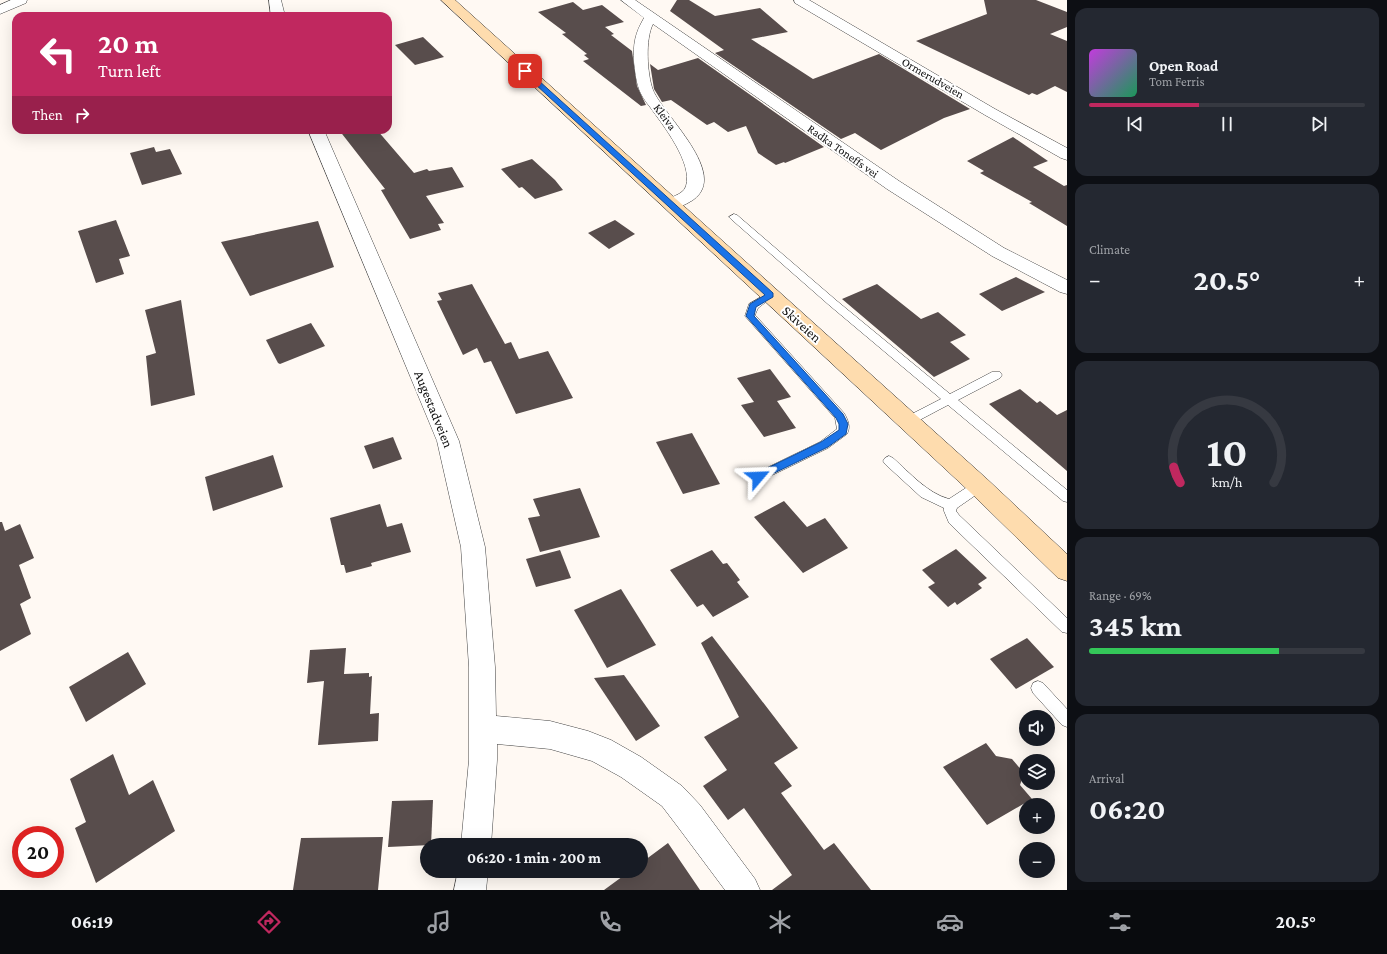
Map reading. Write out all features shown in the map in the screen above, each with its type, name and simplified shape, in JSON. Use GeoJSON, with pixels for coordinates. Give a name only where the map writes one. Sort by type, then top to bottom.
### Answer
{"type":"FeatureCollection","features":[{"type":"Feature","properties":{"kind":"main road","name":"Skiveien"},"geometry":{"type":"LineString","coordinates":[[447,0],[979,486],[1067,570]]}},
{"type":"Feature","properties":{"kind":"street"},"geometry":{"type":"LineString","coordinates":[[0,10],[21,0]]}},
{"type":"Feature","properties":{"kind":"street"},"geometry":{"type":"LineString","coordinates":[[275,0],[277,12]]}},
{"type":"Feature","properties":{"kind":"street","name":"Radka Toneffs vei"},"geometry":{"type":"LineString","coordinates":[[627,0],[893,186],[998,252],[1067,288]]}},
{"type":"Feature","properties":{"kind":"street","name":"Ormerudveien"},"geometry":{"type":"LineString","coordinates":[[800,0],[1067,155]]}},
{"type":"Feature","properties":{"kind":"street","name":"Kleiva"},"geometry":{"type":"LineString","coordinates":[[651,18],[643,30],[641,38],[646,90],[686,149],[694,167],[696,181],[695,188],[690,194],[671,204]]}},
{"type":"Feature","properties":{"kind":"street","name":"Augestadveien"},"geometry":{"type":"LineString","coordinates":[[318,134],[448,441],[473,547],[482,667],[483,729],[483,760],[477,838]]}},
{"type":"Feature","properties":{"kind":"street"},"geometry":{"type":"LineString","coordinates":[[483,729],[550,735],[601,750],[631,767],[672,796],[744,890]]}},
{"type":"Feature","properties":{"kind":"street"},"geometry":{"type":"LineString","coordinates":[[470,890],[472,878]]}},
{"type":"Feature","properties":{"kind":"lane"},"geometry":{"type":"LineString","coordinates":[[734,217],[833,303],[1067,497]]}},
{"type":"Feature","properties":{"kind":"lane"},"geometry":{"type":"LineString","coordinates":[[758,477],[824,445],[843,431],[843,424],[840,416],[750,316],[753,306],[770,295]]}},
{"type":"Feature","properties":{"kind":"lane"},"geometry":{"type":"LineString","coordinates":[[908,421],[996,375]]}},
{"type":"Feature","properties":{"kind":"lane"},"geometry":{"type":"LineString","coordinates":[[889,461],[930,497],[940,503],[951,505],[979,486]]}},
{"type":"Feature","properties":{"kind":"lane"},"geometry":{"type":"LineString","coordinates":[[951,505],[950,512],[954,519],[1046,605],[1067,627]]}},
{"type":"Feature","properties":{"kind":"lane"},"geometry":{"type":"LineString","coordinates":[[1038,688],[1067,720]]}},
{"type":"Feature","properties":{"kind":"building"},"geometry":{"type":"Polygon","coordinates":[[[677,0],[689,0],[715,16],[760,8],[788,32],[751,39],[813,79],[879,54],[970,109],[944,118],[881,150],[855,133],[841,139],[715,53],[724,50],[670,11],[677,0]]]}},
{"type":"Feature","properties":{"kind":"building"},"geometry":{"type":"Polygon","coordinates":[[[984,0],[1036,0],[1067,12],[1067,27],[1050,34],[1067,41],[1067,92],[1055,86],[1037,95],[1032,93],[1029,95],[916,41],[987,14],[984,0]]]}},
{"type":"Feature","properties":{"kind":"building"},"geometry":{"type":"Polygon","coordinates":[[[573,2],[583,10],[602,5],[624,22],[605,27],[614,34],[611,35],[632,51],[637,86],[646,105],[641,106],[583,61],[589,59],[584,55],[587,54],[562,34],[566,33],[538,12],[573,2]]]}},
{"type":"Feature","properties":{"kind":"building"},"geometry":{"type":"Polygon","coordinates":[[[423,37],[444,57],[415,65],[395,45],[423,37]]]}},
{"type":"Feature","properties":{"kind":"building"},"geometry":{"type":"Polygon","coordinates":[[[698,58],[824,147],[785,163],[776,165],[758,153],[746,126],[728,132],[714,122],[707,125],[671,100],[662,102],[654,89],[650,64],[658,70],[698,58]]]}},
{"type":"Feature","properties":{"kind":"building"},"geometry":{"type":"Polygon","coordinates":[[[342,134],[380,134],[414,173],[427,169],[429,171],[452,167],[464,187],[426,196],[444,223],[438,224],[441,230],[410,239],[381,190],[385,189],[342,134]]]}},
{"type":"Feature","properties":{"kind":"building"},"geometry":{"type":"Polygon","coordinates":[[[1013,137],[1048,161],[1033,167],[1064,186],[1067,185],[1067,226],[1029,203],[1032,202],[980,173],[984,171],[967,161],[1013,137]]]}},
{"type":"Feature","properties":{"kind":"building"},"geometry":{"type":"Polygon","coordinates":[[[154,147],[156,152],[170,149],[182,174],[142,185],[130,153],[154,147]]]}},
{"type":"Feature","properties":{"kind":"building"},"geometry":{"type":"Polygon","coordinates":[[[532,159],[555,180],[563,190],[535,199],[522,187],[519,188],[501,169],[532,159]]]}},
{"type":"Feature","properties":{"kind":"building"},"geometry":{"type":"Polygon","coordinates":[[[116,220],[130,256],[119,259],[124,274],[96,283],[78,231],[116,220]]]}},
{"type":"Feature","properties":{"kind":"building"},"geometry":{"type":"Polygon","coordinates":[[[615,220],[635,234],[609,249],[588,233],[615,220]]]}},
{"type":"Feature","properties":{"kind":"building"},"geometry":{"type":"Polygon","coordinates":[[[318,221],[334,267],[250,296],[221,242],[318,221]]]}},
{"type":"Feature","properties":{"kind":"building"},"geometry":{"type":"Polygon","coordinates":[[[1016,277],[1045,292],[1002,311],[979,294],[1016,277]]]}},
{"type":"Feature","properties":{"kind":"building"},"geometry":{"type":"Polygon","coordinates":[[[472,284],[505,344],[511,342],[519,359],[548,351],[573,398],[516,414],[491,361],[484,363],[477,348],[463,355],[437,301],[442,300],[438,293],[472,284]]]}},
{"type":"Feature","properties":{"kind":"building"},"geometry":{"type":"Polygon","coordinates":[[[877,284],[921,319],[938,312],[966,335],[950,342],[970,359],[934,377],[842,299],[877,284]]]}},
{"type":"Feature","properties":{"kind":"building"},"geometry":{"type":"Polygon","coordinates":[[[181,300],[195,395],[151,406],[146,356],[156,353],[145,310],[181,300]]]}},
{"type":"Feature","properties":{"kind":"building"},"geometry":{"type":"Polygon","coordinates":[[[311,323],[325,346],[280,364],[278,363],[266,340],[311,323]]]}},
{"type":"Feature","properties":{"kind":"building"},"geometry":{"type":"Polygon","coordinates":[[[770,369],[791,397],[777,401],[796,428],[764,437],[741,405],[754,402],[737,378],[770,369]]]}},
{"type":"Feature","properties":{"kind":"building"},"geometry":{"type":"Polygon","coordinates":[[[1020,389],[1037,403],[1040,401],[1057,415],[1067,410],[1067,471],[989,404],[1020,389]]]}},
{"type":"Feature","properties":{"kind":"building"},"geometry":{"type":"Polygon","coordinates":[[[692,433],[720,484],[683,494],[656,442],[692,433]]]}},
{"type":"Feature","properties":{"kind":"building"},"geometry":{"type":"Polygon","coordinates":[[[393,437],[402,459],[373,469],[364,446],[393,437]]]}},
{"type":"Feature","properties":{"kind":"building"},"geometry":{"type":"Polygon","coordinates":[[[273,455],[283,487],[213,511],[205,477],[273,455]]]}},
{"type":"Feature","properties":{"kind":"building"},"geometry":{"type":"Polygon","coordinates":[[[580,488],[600,537],[540,552],[528,518],[540,516],[533,499],[580,488]]]}},
{"type":"Feature","properties":{"kind":"building"},"geometry":{"type":"Polygon","coordinates":[[[784,501],[807,527],[825,518],[848,548],[803,573],[754,517],[784,501]]]}},
{"type":"Feature","properties":{"kind":"building"},"geometry":{"type":"Polygon","coordinates":[[[380,504],[387,527],[402,523],[411,552],[371,563],[372,566],[346,573],[344,565],[341,565],[330,518],[380,504]]]}},
{"type":"Feature","properties":{"kind":"building"},"geometry":{"type":"Polygon","coordinates":[[[0,522],[2,522],[5,531],[20,524],[34,558],[19,565],[31,598],[20,604],[31,634],[0,651],[0,522]]]}},
{"type":"Feature","properties":{"kind":"building"},"geometry":{"type":"Polygon","coordinates":[[[956,549],[987,578],[978,584],[982,588],[957,605],[955,602],[948,607],[928,587],[935,583],[922,570],[956,549]]]}},
{"type":"Feature","properties":{"kind":"building"},"geometry":{"type":"Polygon","coordinates":[[[560,550],[571,578],[536,587],[526,559],[560,550]]]}},
{"type":"Feature","properties":{"kind":"building"},"geometry":{"type":"Polygon","coordinates":[[[712,550],[723,564],[727,563],[740,580],[737,582],[749,597],[713,617],[703,604],[697,607],[670,570],[712,550]]]}},
{"type":"Feature","properties":{"kind":"building"},"geometry":{"type":"Polygon","coordinates":[[[621,589],[656,645],[607,668],[574,610],[621,589]]]}},
{"type":"Feature","properties":{"kind":"building"},"geometry":{"type":"Polygon","coordinates":[[[712,636],[798,748],[774,763],[792,786],[781,793],[824,850],[834,843],[871,890],[772,890],[792,875],[744,808],[728,820],[703,786],[727,770],[704,737],[739,717],[701,643],[712,636]]]}},
{"type":"Feature","properties":{"kind":"building"},"geometry":{"type":"Polygon","coordinates":[[[1027,638],[1054,667],[1016,689],[990,659],[1027,638]]]}},
{"type":"Feature","properties":{"kind":"building"},"geometry":{"type":"Polygon","coordinates":[[[346,648],[344,674],[369,673],[369,677],[372,676],[370,714],[379,713],[378,741],[318,745],[324,681],[307,683],[310,650],[346,648]]]}},
{"type":"Feature","properties":{"kind":"building"},"geometry":{"type":"Polygon","coordinates":[[[128,652],[146,684],[86,722],[69,687],[128,652]]]}},
{"type":"Feature","properties":{"kind":"building"},"geometry":{"type":"Polygon","coordinates":[[[624,675],[660,726],[636,741],[594,678],[624,675]]]}},
{"type":"Feature","properties":{"kind":"building"},"geometry":{"type":"Polygon","coordinates":[[[986,743],[996,756],[1012,759],[1019,767],[1019,790],[1024,790],[1031,798],[1019,798],[1019,807],[987,825],[943,767],[986,743]]]}},
{"type":"Feature","properties":{"kind":"building"},"geometry":{"type":"Polygon","coordinates":[[[113,754],[129,795],[153,780],[175,831],[96,883],[75,828],[86,822],[70,779],[113,754]]]}},
{"type":"Feature","properties":{"kind":"building"},"geometry":{"type":"Polygon","coordinates":[[[433,800],[431,838],[420,838],[420,846],[388,847],[392,801],[433,800]]]}},
{"type":"Feature","properties":{"kind":"building"},"geometry":{"type":"Polygon","coordinates":[[[383,837],[378,890],[293,890],[301,838],[383,837]]]}},
{"type":"Feature","properties":{"kind":"building"},"geometry":{"type":"Polygon","coordinates":[[[668,843],[700,890],[604,890],[620,878],[648,878],[648,858],[668,843]]]}},
{"type":"Feature","properties":{"kind":"route"},"geometry":{"type":"LineString","coordinates":[[525,71],[770,295],[753,306],[750,316],[840,416],[843,424],[843,431],[836,437],[824,445],[758,477]]}}]}
